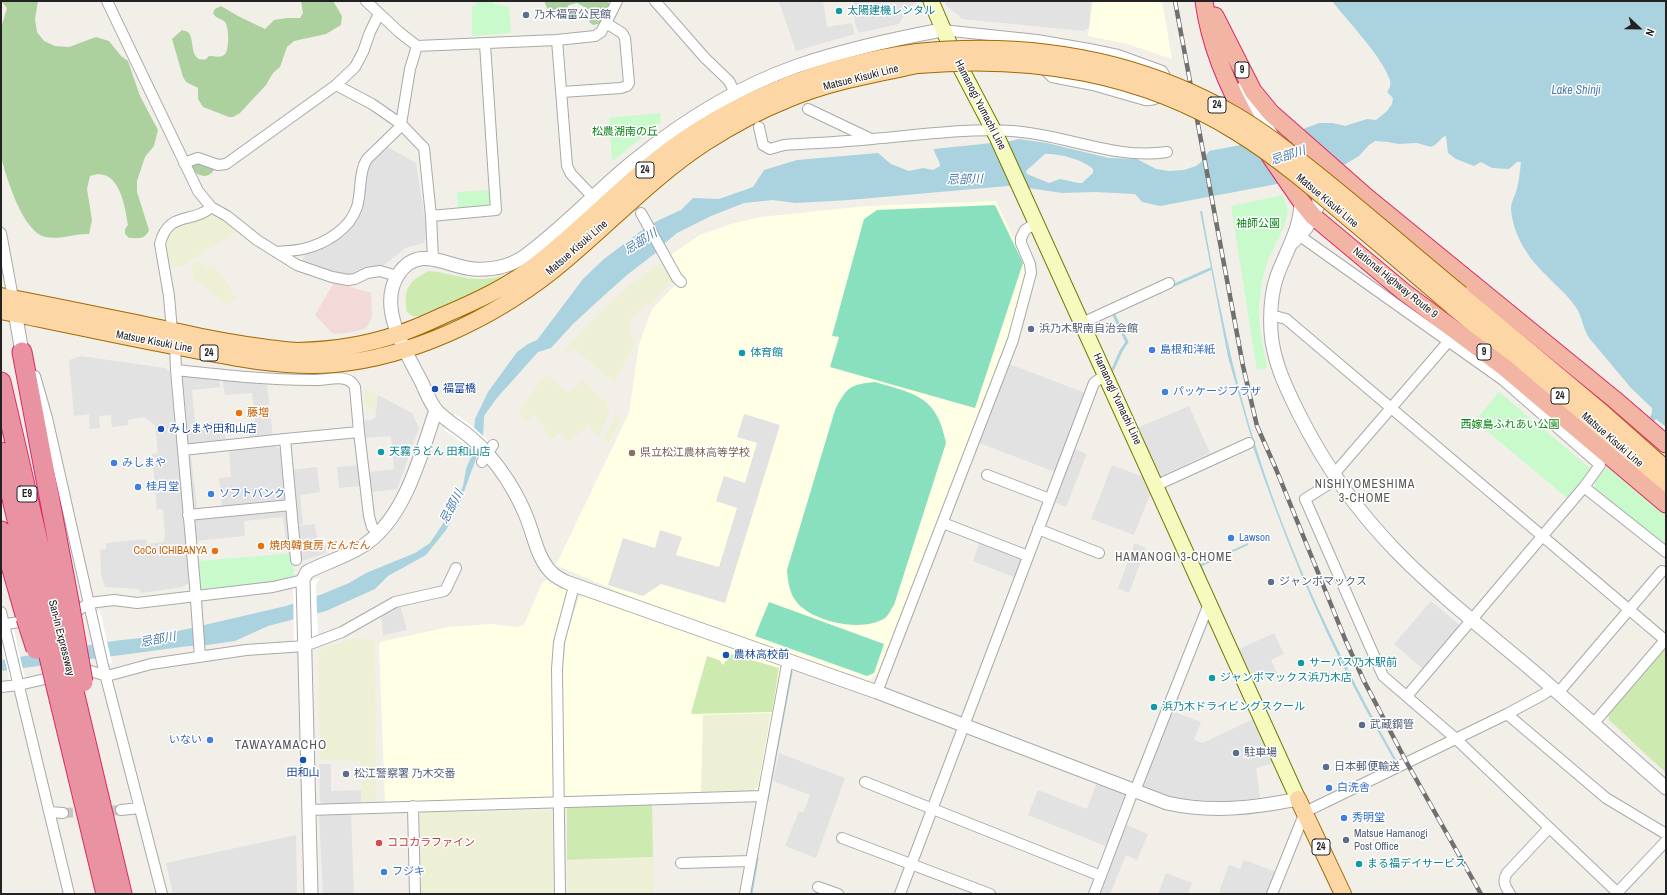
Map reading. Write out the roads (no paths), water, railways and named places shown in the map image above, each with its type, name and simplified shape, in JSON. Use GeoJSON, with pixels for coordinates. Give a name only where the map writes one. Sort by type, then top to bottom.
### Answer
{"type":"FeatureCollection","features":[{"type":"Feature","properties":{"kind":"highway","name":"National Highway Route 9"},"geometry":{"type":"LineString","coordinates":[[1204,1],[1213,44],[1229,87],[1265,137],[1296,194],[1313,216],[1404,292],[1504,367],[1666,504]]}},
{"type":"Feature","properties":{"kind":"highway","name":"9"},"geometry":{"type":"LineString","coordinates":[[1208,1],[1223,35],[1253,92],[1271,113],[1339,173],[1614,399],[1666,444]]}},
{"type":"Feature","properties":{"kind":"highway"},"geometry":{"type":"LineString","coordinates":[[22,352],[47,608],[64,682]]}},
{"type":"Feature","properties":{"kind":"highway","name":"San-In Expressway"},"geometry":{"type":"LineString","coordinates":[[1,382],[47,608],[64,682],[81,785],[106,894]]}},
{"type":"Feature","properties":{"kind":"highway","name":"San-In Expressway"},"geometry":{"type":"LineString","coordinates":[[1,452],[47,608]]}},
{"type":"Feature","properties":{"kind":"highway"},"geometry":{"type":"LineString","coordinates":[[1,531],[47,608]]}},
{"type":"Feature","properties":{"kind":"highway","name":"San-In Expressway"},"geometry":{"type":"LineString","coordinates":[[64,682],[87,741],[122,894]]}},
{"type":"Feature","properties":{"kind":"main road","name":"Hamanogi Yumachi Line"},"geometry":{"type":"LineString","coordinates":[[931,1],[942,30],[995,133],[1022,190],[1302,806]]}},
{"type":"Feature","properties":{"kind":"main road","name":"Matsue Kisuki Line"},"geometry":{"type":"LineString","coordinates":[[7,297],[173,339],[236,358],[273,364],[296,365],[344,363],[404,350],[472,322],[504,305],[524,292],[552,272],[670,167],[731,127],[786,100],[816,89],[853,79],[917,58]]}},
{"type":"Feature","properties":{"kind":"main road","name":"Matsue Kisuki Line"},"geometry":{"type":"LineString","coordinates":[[8,312],[173,339],[214,340],[297,351],[363,344],[398,334],[461,308],[489,295],[515,280],[554,250],[652,164],[678,144],[725,115],[774,91],[816,74],[871,60],[917,58],[972,62],[1002,62],[1064,68],[1142,88],[1183,104],[1238,133],[1287,168],[1604,414],[1666,469]]}},
{"type":"Feature","properties":{"kind":"main road","name":"Matsue Kisuki Line"},"geometry":{"type":"LineString","coordinates":[[1456,300],[1666,488]]}},
{"type":"Feature","properties":{"kind":"main road","name":"24"},"geometry":{"type":"LineString","coordinates":[[1302,806],[1343,894]]}},
{"type":"Feature","properties":{"kind":"street"},"geometry":{"type":"LineString","coordinates":[[107,1],[198,191],[211,207],[297,265],[332,277],[348,280],[380,270],[397,276]]}},
{"type":"Feature","properties":{"kind":"street"},"geometry":{"type":"LineString","coordinates":[[366,1],[417,46],[557,40],[595,36],[601,32],[615,2]]}},
{"type":"Feature","properties":{"kind":"street"},"geometry":{"type":"LineString","coordinates":[[655,1],[705,58],[728,81],[736,93]]}},
{"type":"Feature","properties":{"kind":"street"},"geometry":{"type":"LineString","coordinates":[[184,163],[198,158],[218,165],[226,164],[336,85],[355,67],[379,14]]}},
{"type":"Feature","properties":{"kind":"street"},"geometry":{"type":"LineString","coordinates":[[562,92],[624,87],[629,83],[626,38],[622,33],[606,23]]}},
{"type":"Feature","properties":{"kind":"street"},"geometry":{"type":"LineString","coordinates":[[1037,40],[1043,68],[1052,77],[1093,85],[1152,101],[1163,94],[1167,85],[1166,77],[1162,71],[1147,64],[1118,55],[1037,40],[942,30],[898,38],[795,67],[736,93],[681,125],[633,162],[550,236],[520,260],[509,265],[488,269],[474,269],[424,258],[413,260],[407,264],[397,276],[391,289],[398,334],[404,350],[436,410],[486,452],[514,491],[522,506],[543,562],[556,576],[574,586],[788,659],[877,692],[1166,803],[1204,809],[1302,806],[1407,764],[1455,738],[1507,714],[1544,694],[1555,691],[1665,571]]}},
{"type":"Feature","properties":{"kind":"street"},"geometry":{"type":"LineString","coordinates":[[1223,35],[1242,84],[1254,106],[1265,137],[1318,188],[1319,203],[1313,216],[1296,240],[1276,277],[1272,296],[1271,315],[1271,333],[1281,376],[1311,437],[1364,516],[1396,552],[1434,588],[1594,724],[1666,788]]}},
{"type":"Feature","properties":{"kind":"street"},"geometry":{"type":"LineString","coordinates":[[557,40],[562,92],[566,166],[571,174],[593,197]]}},
{"type":"Feature","properties":{"kind":"street"},"geometry":{"type":"LineString","coordinates":[[431,216],[496,210],[485,44]]}},
{"type":"Feature","properties":{"kind":"street"},"geometry":{"type":"LineString","coordinates":[[276,252],[303,249],[313,246],[340,232],[347,226],[356,209],[364,165],[367,159],[399,128],[401,124],[410,69],[417,46]]}},
{"type":"Feature","properties":{"kind":"street"},"geometry":{"type":"LineString","coordinates":[[336,85],[367,101],[401,124],[424,148],[431,216],[433,259]]}},
{"type":"Feature","properties":{"kind":"street"},"geometry":{"type":"LineString","coordinates":[[808,109],[872,139]]}},
{"type":"Feature","properties":{"kind":"street"},"geometry":{"type":"LineString","coordinates":[[759,127],[763,145],[770,149],[784,145],[931,133],[1031,132],[1094,148],[1117,152],[1156,154],[1167,152]]}},
{"type":"Feature","properties":{"kind":"street"},"geometry":{"type":"LineString","coordinates":[[1296,194],[1300,216],[1296,240]]}},
{"type":"Feature","properties":{"kind":"street"},"geometry":{"type":"LineString","coordinates":[[199,654],[196,599],[169,296],[160,244],[162,236],[168,226],[179,220],[207,211],[211,207]]}},
{"type":"Feature","properties":{"kind":"street"},"geometry":{"type":"LineString","coordinates":[[642,213],[681,282]]}},
{"type":"Feature","properties":{"kind":"street"},"geometry":{"type":"LineString","coordinates":[[877,692],[1013,340],[1031,273],[1030,264],[1021,243],[1021,238],[1025,230],[1036,223]]}},
{"type":"Feature","properties":{"kind":"street"},"geometry":{"type":"LineString","coordinates":[[1,233],[8,312],[22,352],[34,374],[47,418],[91,616],[162,894]]}},
{"type":"Feature","properties":{"kind":"street"},"geometry":{"type":"LineString","coordinates":[[1296,240],[1503,380],[1600,465],[1584,487],[1407,696]]}},
{"type":"Feature","properties":{"kind":"street"},"geometry":{"type":"LineString","coordinates":[[1082,323],[1169,283]]}},
{"type":"Feature","properties":{"kind":"street"},"geometry":{"type":"LineString","coordinates":[[1271,315],[1286,319],[1665,640],[1594,724]]}},
{"type":"Feature","properties":{"kind":"street"},"geometry":{"type":"LineString","coordinates":[[1448,342],[1336,476],[1305,499],[1384,676],[1455,738],[1618,894],[1666,841]]}},
{"type":"Feature","properties":{"kind":"street"},"geometry":{"type":"LineString","coordinates":[[176,370],[269,379],[316,380],[343,378],[354,383],[369,516],[372,526],[379,533]]}},
{"type":"Feature","properties":{"kind":"street"},"geometry":{"type":"LineString","coordinates":[[900,894],[1094,383],[1106,374]]}},
{"type":"Feature","properties":{"kind":"street"},"geometry":{"type":"LineString","coordinates":[[311,894],[303,583],[307,572],[346,555],[367,543],[379,533],[396,514],[406,494],[436,410]]}},
{"type":"Feature","properties":{"kind":"street"},"geometry":{"type":"LineString","coordinates":[[183,450],[359,432]]}},
{"type":"Feature","properties":{"kind":"street"},"geometry":{"type":"LineString","coordinates":[[285,439],[296,560]]}},
{"type":"Feature","properties":{"kind":"street"},"geometry":{"type":"LineString","coordinates":[[1156,485],[1249,443]]}},
{"type":"Feature","properties":{"kind":"street"},"geometry":{"type":"LineString","coordinates":[[987,475],[1050,499]]}},
{"type":"Feature","properties":{"kind":"street"},"geometry":{"type":"LineString","coordinates":[[1584,487],[1666,552]]}},
{"type":"Feature","properties":{"kind":"street"},"geometry":{"type":"LineString","coordinates":[[188,514],[291,505]]}},
{"type":"Feature","properties":{"kind":"street"},"geometry":{"type":"LineString","coordinates":[[943,523],[1028,556]]}},
{"type":"Feature","properties":{"kind":"street"},"geometry":{"type":"LineString","coordinates":[[1038,529],[1099,553]]}},
{"type":"Feature","properties":{"kind":"street"},"geometry":{"type":"LineString","coordinates":[[1,686],[18,680],[87,670],[105,671],[151,664],[199,654],[246,650],[305,641],[342,632],[395,602],[444,591],[456,568]]}},
{"type":"Feature","properties":{"kind":"street"},"geometry":{"type":"LineString","coordinates":[[4,627],[76,612],[89,603],[114,600],[138,603],[196,599],[303,583]]}},
{"type":"Feature","properties":{"kind":"street"},"geometry":{"type":"LineString","coordinates":[[560,894],[556,669],[559,642],[574,586]]}},
{"type":"Feature","properties":{"kind":"street"},"geometry":{"type":"LineString","coordinates":[[1094,894],[1210,601]]}},
{"type":"Feature","properties":{"kind":"street"},"geometry":{"type":"LineString","coordinates":[[1,612],[69,894]]}},
{"type":"Feature","properties":{"kind":"street"},"geometry":{"type":"LineString","coordinates":[[745,894],[788,659]]}},
{"type":"Feature","properties":{"kind":"street"},"geometry":{"type":"LineString","coordinates":[[1507,714],[1606,798],[1666,834]]}},
{"type":"Feature","properties":{"kind":"street"},"geometry":{"type":"LineString","coordinates":[[865,782],[932,810],[1101,876]]}},
{"type":"Feature","properties":{"kind":"street"},"geometry":{"type":"LineString","coordinates":[[308,810],[763,796]]}},
{"type":"Feature","properties":{"kind":"street"},"geometry":{"type":"LineString","coordinates":[[413,806],[415,894]]}},
{"type":"Feature","properties":{"kind":"street"},"geometry":{"type":"LineString","coordinates":[[1272,894],[1302,806]]}},
{"type":"Feature","properties":{"kind":"street"},"geometry":{"type":"LineString","coordinates":[[121,810],[140,808]]}},
{"type":"Feature","properties":{"kind":"street"},"geometry":{"type":"LineString","coordinates":[[50,812],[63,813]]}},
{"type":"Feature","properties":{"kind":"street"},"geometry":{"type":"LineString","coordinates":[[1510,894],[1505,886],[1504,879],[1506,873],[1549,828]]}},
{"type":"Feature","properties":{"kind":"street"},"geometry":{"type":"LineString","coordinates":[[842,838],[990,894]]}},
{"type":"Feature","properties":{"kind":"street"},"geometry":{"type":"LineString","coordinates":[[681,863],[751,861]]}},
{"type":"Feature","properties":{"kind":"street"},"geometry":{"type":"LineString","coordinates":[[818,887],[838,894]]}},
{"type":"Feature","properties":{"kind":"water","name":"Lake Shinji"},"geometry":{"type":"Polygon","coordinates":[[[1332,1],[1666,1],[1666,427],[1656,419],[1653,422],[1649,418],[1652,413],[1652,408],[1631,388],[1590,339],[1585,331],[1578,310],[1565,294],[1539,268],[1522,245],[1512,219],[1511,209],[1518,185],[1521,162],[1517,162],[1509,169],[1492,168],[1481,162],[1474,166],[1456,159],[1448,153],[1446,136],[1431,147],[1417,143],[1398,144],[1375,141],[1359,156],[1332,172],[1160,206],[1142,202],[1135,194],[1095,192],[1062,193],[1008,186],[849,200],[796,203],[773,200],[744,203],[711,216],[677,233],[658,251],[627,275],[599,300],[573,324],[551,348],[538,352],[496,399],[484,416],[483,440],[459,505],[446,530],[426,555],[388,576],[375,589],[326,611],[268,626],[235,641],[1,671],[1,660],[114,641],[157,636],[286,606],[320,595],[349,583],[366,573],[415,553],[430,543],[444,522],[463,486],[466,469],[472,454],[475,419],[488,392],[517,352],[528,344],[537,340],[583,279],[604,259],[641,231],[657,221],[681,210],[693,198],[719,199],[753,187],[764,170],[797,160],[878,153],[891,164],[909,171],[923,168],[933,170],[940,166],[934,149],[1019,139],[1047,143],[1109,158],[1137,159],[1156,169],[1169,171],[1184,170],[1196,166],[1209,151],[1282,137],[1319,123],[1333,123],[1345,126],[1367,119],[1376,120],[1387,111],[1392,104],[1393,98],[1387,92],[1390,86],[1390,80],[1380,60],[1332,1]],[[1045,154],[1026,171],[1027,174],[1049,183],[1060,179],[1082,183],[1093,173],[1093,169],[1084,163],[1071,158],[1045,154]]]}},
{"type":"Feature","properties":{"kind":"water"},"geometry":{"type":"Polygon","coordinates":[[[1200,211],[1202,211],[1231,358],[1246,415],[1269,485],[1317,606],[1336,646],[1397,761],[1395,762],[1366,710],[1313,603],[1253,447],[1168,486],[1166,484],[1253,444],[1228,357],[1200,211]]]}},
{"type":"Feature","properties":{"kind":"water"},"geometry":{"type":"Polygon","coordinates":[[[1248,543],[1248,545],[1202,566],[1204,571],[1202,572],[1199,565],[1248,543]]]}},
{"type":"Feature","properties":{"kind":"waterway"},"geometry":{"type":"LineString","coordinates":[[1170,287],[1210,269]]}},
{"type":"Feature","properties":{"kind":"waterway"},"geometry":{"type":"LineString","coordinates":[[1113,369],[1127,342],[1114,313]]}},
{"type":"Feature","properties":{"kind":"waterway"},"geometry":{"type":"LineString","coordinates":[[767,800],[791,672]]}},
{"type":"Feature","properties":{"kind":"waterway"},"geometry":{"type":"LineString","coordinates":[[751,894],[757,858]]}},
{"type":"Feature","properties":{"kind":"tunnel"},"geometry":{"type":"LineString","coordinates":[[63,813],[121,810]]}},
{"type":"Feature","properties":{"kind":"railway"},"geometry":{"type":"LineString","coordinates":[[1175,1],[1243,366],[1257,426],[1345,639],[1364,681],[1407,763],[1481,894]]}},
{"type":"Feature","properties":{"kind":"place","name":"太陽建機レンタル"},"geometry":{"type":"Point","coordinates":[839,11]}},
{"type":"Feature","properties":{"kind":"place","name":"乃木福富公民館"},"geometry":{"type":"Point","coordinates":[526,15]}},
{"type":"Feature","properties":{"kind":"place","name":"浜乃木駅南自治会館"},"geometry":{"type":"Point","coordinates":[1031,329]}},
{"type":"Feature","properties":{"kind":"place","name":"島根和洋紙"},"geometry":{"type":"Point","coordinates":[1152,350]}},
{"type":"Feature","properties":{"kind":"place","name":"体育館"},"geometry":{"type":"Point","coordinates":[742,353]}},
{"type":"Feature","properties":{"kind":"place","name":"福富橋"},"geometry":{"type":"Point","coordinates":[435,389]}},
{"type":"Feature","properties":{"kind":"place","name":"パッケージプラザ"},"geometry":{"type":"Point","coordinates":[1165,392]}},
{"type":"Feature","properties":{"kind":"place","name":"藤増"},"geometry":{"type":"Point","coordinates":[239,413]}},
{"type":"Feature","properties":{"kind":"place","name":"みしまや田和山店"},"geometry":{"type":"Point","coordinates":[161,429]}},
{"type":"Feature","properties":{"kind":"place","name":"天霧うどん 田和山店"},"geometry":{"type":"Point","coordinates":[381,452]}},
{"type":"Feature","properties":{"kind":"place","name":"県立松江農林高等学校"},"geometry":{"type":"Point","coordinates":[632,453]}},
{"type":"Feature","properties":{"kind":"place","name":"みしまや"},"geometry":{"type":"Point","coordinates":[114,463]}},
{"type":"Feature","properties":{"kind":"place","name":"桂月堂"},"geometry":{"type":"Point","coordinates":[138,487]}},
{"type":"Feature","properties":{"kind":"place","name":"ソフトバンク"},"geometry":{"type":"Point","coordinates":[211,494]}},
{"type":"Feature","properties":{"kind":"place","name":"Lawson"},"geometry":{"type":"Point","coordinates":[1231,538]}},
{"type":"Feature","properties":{"kind":"place","name":"焼肉韓食房 だんだん"},"geometry":{"type":"Point","coordinates":[261,546]}},
{"type":"Feature","properties":{"kind":"place","name":"CoCo ICHIBANYA"},"geometry":{"type":"Point","coordinates":[215,551]}},
{"type":"Feature","properties":{"kind":"place","name":"ジャンボマックス"},"geometry":{"type":"Point","coordinates":[1271,582]}},
{"type":"Feature","properties":{"kind":"place","name":"農林高校前"},"geometry":{"type":"Point","coordinates":[726,655]}},
{"type":"Feature","properties":{"kind":"place","name":"サーパス乃木駅前"},"geometry":{"type":"Point","coordinates":[1301,663]}},
{"type":"Feature","properties":{"kind":"place","name":"ジャンボマックス浜乃木店"},"geometry":{"type":"Point","coordinates":[1212,678]}},
{"type":"Feature","properties":{"kind":"place","name":"浜乃木ドライビングスクール"},"geometry":{"type":"Point","coordinates":[1154,707]}},
{"type":"Feature","properties":{"kind":"place","name":"武蔵鋼管"},"geometry":{"type":"Point","coordinates":[1362,725]}},
{"type":"Feature","properties":{"kind":"place","name":"いない"},"geometry":{"type":"Point","coordinates":[210,740]}},
{"type":"Feature","properties":{"kind":"place","name":"駐車場"},"geometry":{"type":"Point","coordinates":[1236,753]}},
{"type":"Feature","properties":{"kind":"place","name":"田和山"},"geometry":{"type":"Point","coordinates":[303,760]}},
{"type":"Feature","properties":{"kind":"place","name":"日本郵便輸送"},"geometry":{"type":"Point","coordinates":[1326,767]}},
{"type":"Feature","properties":{"kind":"place","name":"松江警察署 乃木交番"},"geometry":{"type":"Point","coordinates":[346,774]}},
{"type":"Feature","properties":{"kind":"place","name":"白洗舎"},"geometry":{"type":"Point","coordinates":[1329,788]}},
{"type":"Feature","properties":{"kind":"place","name":"秀明堂"},"geometry":{"type":"Point","coordinates":[1344,818]}},
{"type":"Feature","properties":{"kind":"place","name":"Matsue Hamanogi Post Office"},"geometry":{"type":"Point","coordinates":[1346,840]}},
{"type":"Feature","properties":{"kind":"place","name":"ココカラファイン"},"geometry":{"type":"Point","coordinates":[379,843]}},
{"type":"Feature","properties":{"kind":"place","name":"まる福デイサービス"},"geometry":{"type":"Point","coordinates":[1359,864]}},
{"type":"Feature","properties":{"kind":"place","name":"フジキ"},"geometry":{"type":"Point","coordinates":[384,872]}},
{"type":"Feature","properties":{"kind":"district","name":"NISHIYOMESHIMA 3-CHOME"},"geometry":{"type":"Point","coordinates":[1365,492]}},
{"type":"Feature","properties":{"kind":"district","name":"HAMANOGI 3-CHOME"},"geometry":{"type":"Point","coordinates":[1174,558]}},
{"type":"Feature","properties":{"kind":"district","name":"TAWAYAMACHO"},"geometry":{"type":"Point","coordinates":[281,746]}},
{"type":"Feature","properties":{"kind":"park label","name":"松農湖南の丘"},"geometry":{"type":"Point","coordinates":[625,132]}},
{"type":"Feature","properties":{"kind":"park label","name":"袖師公園"},"geometry":{"type":"Point","coordinates":[1258,224]}},
{"type":"Feature","properties":{"kind":"park label","name":"西嫁島ふれあい公園"},"geometry":{"type":"Point","coordinates":[1510,425]}},
{"type":"Feature","properties":{"kind":"water label","name":"忌部川"},"geometry":{"type":"Point","coordinates":[1288,156]}},
{"type":"Feature","properties":{"kind":"water label","name":"忌部川"},"geometry":{"type":"Point","coordinates":[965,180]}},
{"type":"Feature","properties":{"kind":"water label","name":"忌部川"},"geometry":{"type":"Point","coordinates":[641,242]}},
{"type":"Feature","properties":{"kind":"water label","name":"忌部川"},"geometry":{"type":"Point","coordinates":[452,507]}},
{"type":"Feature","properties":{"kind":"water label","name":"忌部川"},"geometry":{"type":"Point","coordinates":[158,640]}}]}
